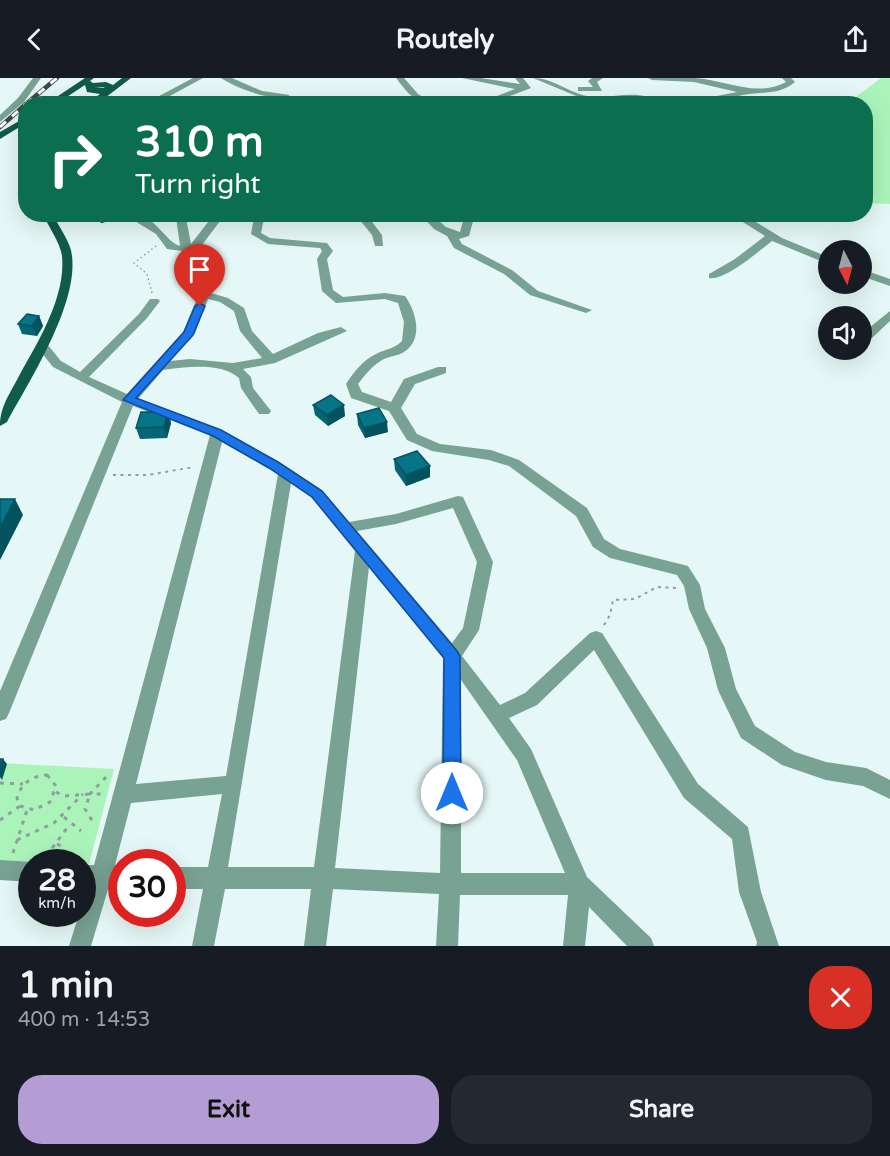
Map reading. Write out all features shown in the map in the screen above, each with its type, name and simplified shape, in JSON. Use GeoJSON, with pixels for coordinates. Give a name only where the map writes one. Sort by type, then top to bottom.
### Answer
{"type":"FeatureCollection","features":[{"type":"Feature","properties":{"kind":"main road"},"geometry":{"type":"LineString","coordinates":[[63,96],[89,84],[110,85],[125,79]]}},
{"type":"Feature","properties":{"kind":"main road"},"geometry":{"type":"LineString","coordinates":[[99,94],[125,79]]}},
{"type":"Feature","properties":{"kind":"main road"},"geometry":{"type":"LineString","coordinates":[[89,84],[99,94]]}},
{"type":"Feature","properties":{"kind":"main road"},"geometry":{"type":"LineString","coordinates":[[99,94],[109,89],[110,85]]}},
{"type":"Feature","properties":{"kind":"main road"},"geometry":{"type":"LineString","coordinates":[[0,136],[18,124]]}},
{"type":"Feature","properties":{"kind":"main road"},"geometry":{"type":"LineString","coordinates":[[0,422],[43,347],[66,280],[67,256],[52,222]]}},
{"type":"Feature","properties":{"kind":"street"},"geometry":{"type":"LineString","coordinates":[[24,96],[37,78]]}},
{"type":"Feature","properties":{"kind":"street"},"geometry":{"type":"LineString","coordinates":[[164,96],[199,78]]}},
{"type":"Feature","properties":{"kind":"street"},"geometry":{"type":"LineString","coordinates":[[225,78],[261,93],[286,95]]}},
{"type":"Feature","properties":{"kind":"street"},"geometry":{"type":"LineString","coordinates":[[400,78],[415,96]]}},
{"type":"Feature","properties":{"kind":"street"},"geometry":{"type":"LineString","coordinates":[[466,78],[518,86],[520,91]]}},
{"type":"Feature","properties":{"kind":"street"},"geometry":{"type":"LineString","coordinates":[[505,96],[527,88],[519,78]]}},
{"type":"Feature","properties":{"kind":"street"},"geometry":{"type":"LineString","coordinates":[[537,78],[578,96]]}},
{"type":"Feature","properties":{"kind":"street"},"geometry":{"type":"LineString","coordinates":[[560,87],[587,90],[599,88],[592,81],[599,78]]}},
{"type":"Feature","properties":{"kind":"street"},"geometry":{"type":"LineString","coordinates":[[652,78],[695,81],[750,91]]}},
{"type":"Feature","properties":{"kind":"street"},"geometry":{"type":"LineString","coordinates":[[723,78],[750,91]]}},
{"type":"Feature","properties":{"kind":"street"},"geometry":{"type":"LineString","coordinates":[[727,96],[783,88],[791,82],[786,78]]}},
{"type":"Feature","properties":{"kind":"street"},"geometry":{"type":"LineString","coordinates":[[0,119],[18,103]]}},
{"type":"Feature","properties":{"kind":"street"},"geometry":{"type":"LineString","coordinates":[[141,222],[157,230],[164,242],[173,248],[193,249]]}},
{"type":"Feature","properties":{"kind":"street"},"geometry":{"type":"LineString","coordinates":[[0,713],[129,400],[162,366],[189,333],[205,295],[207,289],[205,263],[193,249],[184,245],[181,222]]}},
{"type":"Feature","properties":{"kind":"street"},"geometry":{"type":"LineString","coordinates":[[193,249],[214,222]]}},
{"type":"Feature","properties":{"kind":"street"},"geometry":{"type":"LineString","coordinates":[[259,222],[256,234],[268,241],[322,245],[328,251],[322,259],[328,291],[340,302],[385,296],[401,298],[408,308],[409,341],[403,348],[378,358],[361,372],[352,384],[356,395],[394,408],[412,437],[437,448],[491,455],[514,463],[582,512],[598,543],[616,554],[682,570],[692,585],[696,604],[716,648],[727,690],[748,732],[789,759],[826,771],[866,777],[890,790]]}},
{"type":"Feature","properties":{"kind":"street"},"geometry":{"type":"LineString","coordinates":[[366,222],[377,236],[379,244]]}},
{"type":"Feature","properties":{"kind":"street"},"geometry":{"type":"LineString","coordinates":[[432,222],[452,236],[458,246],[508,272],[534,293],[586,310]]}},
{"type":"Feature","properties":{"kind":"street"},"geometry":{"type":"LineString","coordinates":[[452,236],[464,236],[468,222]]}},
{"type":"Feature","properties":{"kind":"street"},"geometry":{"type":"LineString","coordinates":[[748,222],[772,236],[818,257]]}},
{"type":"Feature","properties":{"kind":"street"},"geometry":{"type":"LineString","coordinates":[[713,276],[740,261],[772,236]]}},
{"type":"Feature","properties":{"kind":"street"},"geometry":{"type":"LineString","coordinates":[[872,276],[890,283]]}},
{"type":"Feature","properties":{"kind":"street"},"geometry":{"type":"LineString","coordinates":[[205,295],[224,300],[240,310],[240,321],[247,335],[271,360]]}},
{"type":"Feature","properties":{"kind":"street"},"geometry":{"type":"LineString","coordinates":[[81,378],[143,316],[154,301]]}},
{"type":"Feature","properties":{"kind":"street"},"geometry":{"type":"LineString","coordinates":[[872,331],[890,315]]}},
{"type":"Feature","properties":{"kind":"street"},"geometry":{"type":"LineString","coordinates":[[162,366],[190,363],[233,367],[271,360],[322,336],[341,331]]}},
{"type":"Feature","properties":{"kind":"street"},"geometry":{"type":"LineString","coordinates":[[43,347],[57,364],[81,378],[129,400],[217,433],[317,494],[452,656],[496,716],[524,755],[580,884],[643,946]]}},
{"type":"Feature","properties":{"kind":"street"},"geometry":{"type":"LineString","coordinates":[[233,367],[245,377],[247,388],[264,411]]}},
{"type":"Feature","properties":{"kind":"street"},"geometry":{"type":"LineString","coordinates":[[394,408],[404,395],[409,381],[441,370]]}},
{"type":"Feature","properties":{"kind":"street"},"geometry":{"type":"LineString","coordinates":[[80,946],[102,875],[217,433]]}},
{"type":"Feature","properties":{"kind":"street"},"geometry":{"type":"LineString","coordinates":[[202,946],[217,880],[234,784],[285,473]]}},
{"type":"Feature","properties":{"kind":"street"},"geometry":{"type":"LineString","coordinates":[[345,528],[396,519],[458,501],[485,562],[471,630],[452,656],[452,838],[448,884],[447,946]]}},
{"type":"Feature","properties":{"kind":"street"},"geometry":{"type":"LineString","coordinates":[[315,946],[363,550]]}},
{"type":"Feature","properties":{"kind":"street"},"geometry":{"type":"LineString","coordinates":[[496,716],[531,699],[596,638],[691,791],[741,834],[750,892],[769,944],[767,946]]}},
{"type":"Feature","properties":{"kind":"street"},"geometry":{"type":"LineString","coordinates":[[123,794],[234,784]]}},
{"type":"Feature","properties":{"kind":"street"},"geometry":{"type":"LineString","coordinates":[[186,879],[322,878],[448,884],[580,884]]}},
{"type":"Feature","properties":{"kind":"street"},"geometry":{"type":"LineString","coordinates":[[574,946],[580,884]]}},
{"type":"Feature","properties":{"kind":"path"},"geometry":{"type":"LineString","coordinates":[[154,301],[147,274],[134,263],[164,242]]}},
{"type":"Feature","properties":{"kind":"path"},"geometry":{"type":"LineString","coordinates":[[100,470],[117,477],[147,475],[208,465]]}},
{"type":"Feature","properties":{"kind":"path"},"geometry":{"type":"LineString","coordinates":[[596,638],[610,615],[613,600],[635,599],[657,587],[678,588],[696,604]]}},
{"type":"Feature","properties":{"kind":"path"},"geometry":{"type":"LineString","coordinates":[[47,775],[55,781],[56,792],[45,806],[27,810],[20,806],[17,798],[24,784],[35,776],[47,775]]}},
{"type":"Feature","properties":{"kind":"path"},"geometry":{"type":"LineString","coordinates":[[93,822],[85,809],[90,794],[106,777]]}},
{"type":"Feature","properties":{"kind":"path"},"geometry":{"type":"LineString","coordinates":[[0,783],[24,784]]}},
{"type":"Feature","properties":{"kind":"path"},"geometry":{"type":"LineString","coordinates":[[56,792],[64,796],[123,794]]}},
{"type":"Feature","properties":{"kind":"path"},"geometry":{"type":"LineString","coordinates":[[17,840],[39,832],[64,817],[83,794]]}},
{"type":"Feature","properties":{"kind":"path"},"geometry":{"type":"LineString","coordinates":[[0,820],[20,806]]}},
{"type":"Feature","properties":{"kind":"path"},"geometry":{"type":"LineString","coordinates":[[4,870],[27,810]]}},
{"type":"Feature","properties":{"kind":"path"},"geometry":{"type":"LineString","coordinates":[[64,817],[81,831]]}},
{"type":"Feature","properties":{"kind":"path"},"geometry":{"type":"LineString","coordinates":[[57,844],[70,824]]}},
{"type":"Feature","properties":{"kind":"green space"},"geometry":{"type":"Polygon","coordinates":[[[881,78],[890,78],[890,204],[873,203],[873,96],[857,96],[881,78]]]}},
{"type":"Feature","properties":{"kind":"green space"},"geometry":{"type":"Polygon","coordinates":[[[0,763],[114,769],[93,849],[18,849],[18,861],[0,861],[0,763]]]}},
{"type":"Feature","properties":{"kind":"building"},"geometry":{"type":"Polygon","coordinates":[[[27,314],[39,316],[32,326],[18,324],[27,314]]]}},
{"type":"Feature","properties":{"kind":"building"},"geometry":{"type":"Polygon","coordinates":[[[331,395],[344,405],[327,415],[313,405],[331,395]]]}},
{"type":"Feature","properties":{"kind":"building"},"geometry":{"type":"Polygon","coordinates":[[[379,408],[387,422],[364,428],[357,414],[379,408]]]}},
{"type":"Feature","properties":{"kind":"building"},"geometry":{"type":"Polygon","coordinates":[[[141,412],[168,412],[164,427],[136,428],[141,412]]]}},
{"type":"Feature","properties":{"kind":"building"},"geometry":{"type":"Polygon","coordinates":[[[417,451],[430,466],[406,475],[394,459],[417,451]]]}},
{"type":"Feature","properties":{"kind":"building"},"geometry":{"type":"Polygon","coordinates":[[[0,499],[15,499],[0,528],[0,499]]]}},
{"type":"Feature","properties":{"kind":"railway"},"geometry":{"type":"LineString","coordinates":[[36,96],[57,78]]}},
{"type":"Feature","properties":{"kind":"railway"},"geometry":{"type":"LineString","coordinates":[[0,127],[18,111]]}},
{"type":"Feature","properties":{"kind":"route"},"geometry":{"type":"LineString","coordinates":[[200,306],[189,333],[162,366],[129,400],[217,433],[274,465],[317,494],[452,656],[452,793]]}}]}
